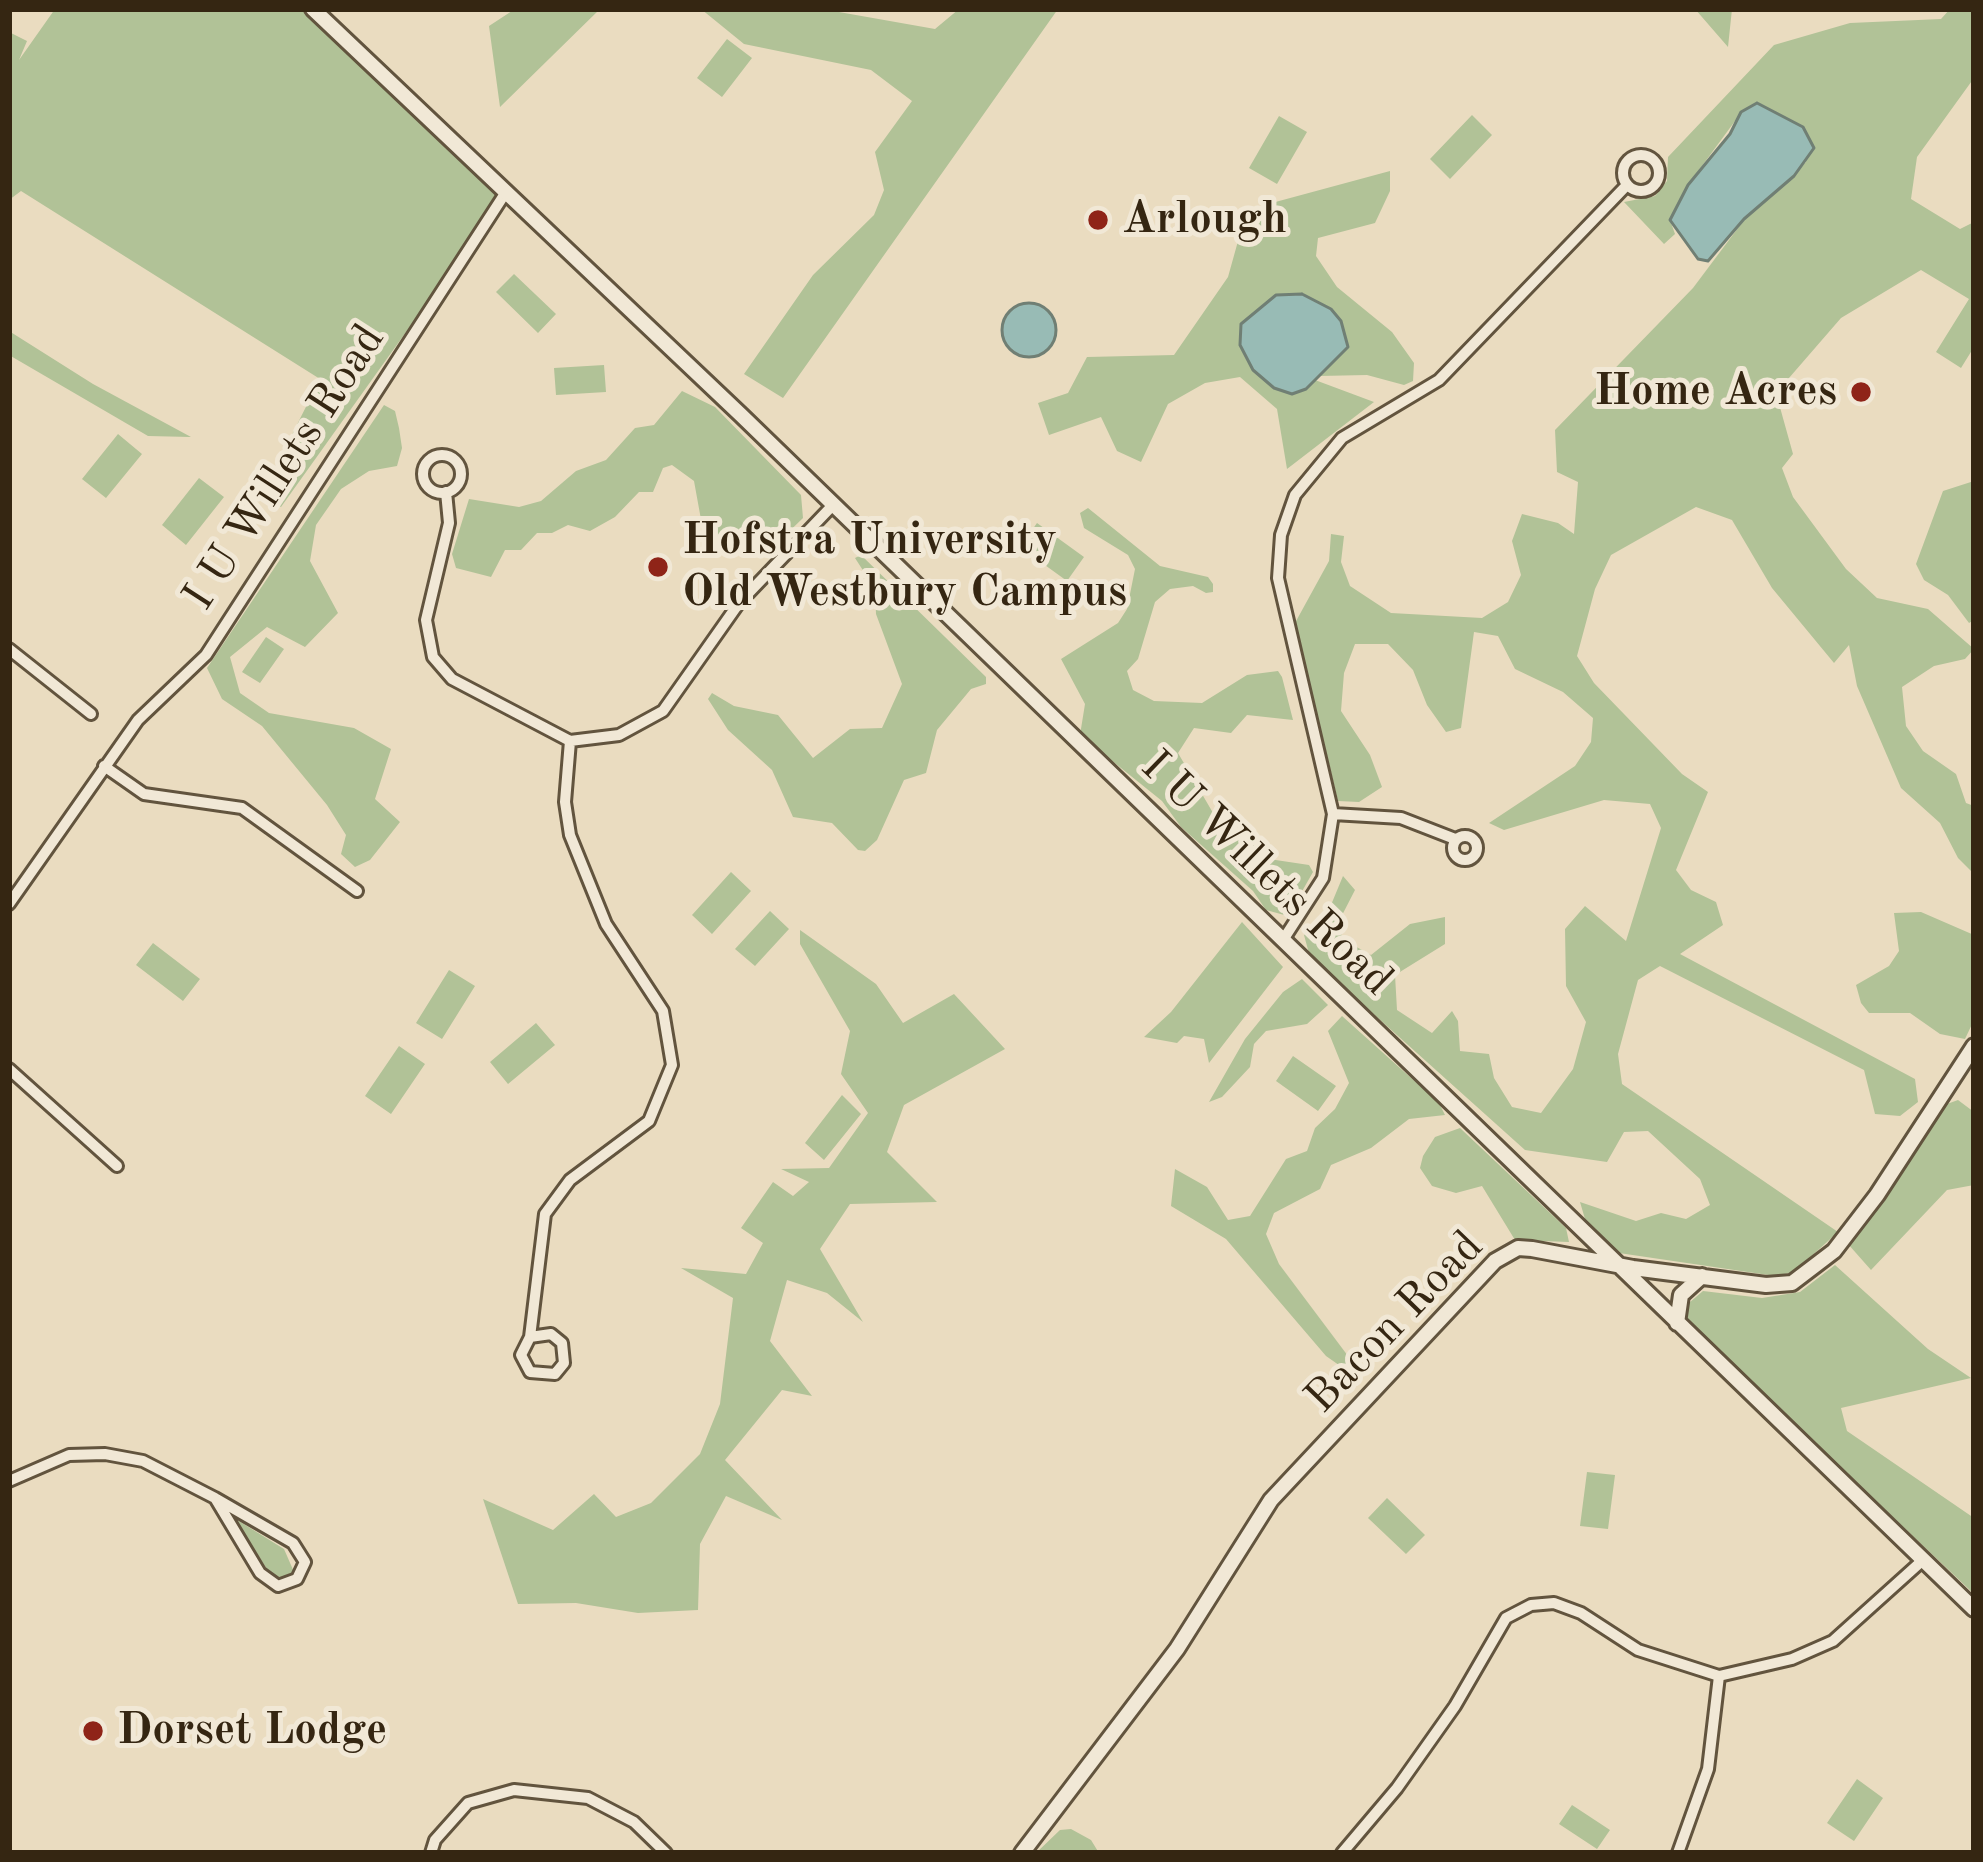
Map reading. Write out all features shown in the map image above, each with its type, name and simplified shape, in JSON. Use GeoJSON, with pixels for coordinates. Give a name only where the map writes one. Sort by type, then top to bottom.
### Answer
{"type":"FeatureCollection","features":[{"type":"Feature","properties":{"kind":"street","name":"I U Willets Road"},"geometry":{"type":"LineString","coordinates":[[313,9],[1974,1609]]}},
{"type":"Feature","properties":{"kind":"street"},"geometry":{"type":"LineString","coordinates":[[1283,940],[1318,890],[1333,814],[1278,578],[1281,535],[1295,494],[1342,438],[1439,380],[1627,185]]}},
{"type":"Feature","properties":{"kind":"street","name":"I U Willets Road"},"geometry":{"type":"LineString","coordinates":[[9,904],[147,710],[201,662],[506,192]]}},
{"type":"Feature","properties":{"kind":"street"},"geometry":{"type":"LineString","coordinates":[[446,492],[449,523],[426,620],[433,656],[452,679],[570,741],[619,735],[663,711],[739,602],[833,505]]}},
{"type":"Feature","properties":{"kind":"street"},"geometry":{"type":"LineString","coordinates":[[9,649],[91,714]]}},
{"type":"Feature","properties":{"kind":"street"},"geometry":{"type":"LineString","coordinates":[[530,1337],[544,1333],[562,1343],[564,1364],[555,1374],[542,1377],[526,1368],[521,1355],[530,1337],[537,1242],[549,1205],[570,1180],[649,1121],[672,1065],[662,1011],[606,924],[570,835],[565,802],[570,741]]}},
{"type":"Feature","properties":{"kind":"street"},"geometry":{"type":"LineString","coordinates":[[104,766],[143,794],[242,808],[357,891]]}},
{"type":"Feature","properties":{"kind":"street"},"geometry":{"type":"LineString","coordinates":[[1333,814],[1401,818],[1455,839]]}},
{"type":"Feature","properties":{"kind":"street","name":"Bacon Road"},"geometry":{"type":"LineString","coordinates":[[1022,1853],[1177,1649],[1271,1500],[1495,1261],[1517,1248],[1766,1285],[1810,1274],[1896,1170],[1974,1046]]}},
{"type":"Feature","properties":{"kind":"street"},"geometry":{"type":"LineString","coordinates":[[9,1069],[117,1166]]}},
{"type":"Feature","properties":{"kind":"street"},"geometry":{"type":"LineString","coordinates":[[1677,1323],[1681,1295],[1702,1276]]}},
{"type":"Feature","properties":{"kind":"street"},"geometry":{"type":"LineString","coordinates":[[9,1481],[68,1455],[105,1454],[143,1461],[215,1498],[293,1543],[304,1562],[297,1579],[278,1586],[260,1573],[215,1498]]}},
{"type":"Feature","properties":{"kind":"street"},"geometry":{"type":"LineString","coordinates":[[1342,1853],[1397,1788],[1454,1706],[1493,1635],[1518,1610],[1544,1604],[1567,1606],[1638,1650],[1719,1676],[1792,1659],[1833,1641],[1923,1560]]}},
{"type":"Feature","properties":{"kind":"street"},"geometry":{"type":"LineString","coordinates":[[1678,1853],[1708,1768],[1719,1676]]}},
{"type":"Feature","properties":{"kind":"street"},"geometry":{"type":"LineString","coordinates":[[431,1853],[454,1815],[468,1803],[514,1790],[588,1798],[634,1822],[666,1853]]}},
{"type":"Feature","properties":{"kind":"green space"},"geometry":{"type":"Polygon","coordinates":[[[55,9],[313,9],[506,192],[281,507],[260,498],[320,379],[21,191],[9,200],[9,32],[27,41],[19,60],[55,9]]]}},
{"type":"Feature","properties":{"kind":"green space"},"geometry":{"type":"Polygon","coordinates":[[[515,9],[600,9],[500,107],[489,26],[515,9]]]}},
{"type":"Feature","properties":{"kind":"green space"},"geometry":{"type":"Polygon","coordinates":[[[701,9],[822,9],[935,29],[959,9],[1058,9],[783,398],[744,374],[813,275],[874,215],[884,190],[875,152],[912,101],[871,70],[744,44],[701,9]]]}},
{"type":"Feature","properties":{"kind":"green space"},"geometry":{"type":"Polygon","coordinates":[[[1695,9],[1732,9],[1728,47],[1695,9]]]}},
{"type":"Feature","properties":{"kind":"green space"},"geometry":{"type":"Polygon","coordinates":[[[1950,9],[1974,9],[1974,78],[1917,157],[1911,199],[1960,229],[1974,222],[1974,347],[1961,368],[1936,352],[1969,299],[1921,270],[1841,318],[1776,393],[1793,454],[1782,468],[1793,497],[1846,569],[1877,598],[1928,609],[1974,649],[1965,659],[1934,666],[1902,687],[1906,726],[1923,751],[1956,774],[1966,803],[1974,806],[1974,874],[1958,858],[1940,823],[1901,788],[1857,686],[1849,645],[1834,663],[1772,588],[1732,520],[1696,507],[1611,555],[1595,589],[1577,656],[1594,683],[1682,774],[1708,792],[1676,870],[1691,890],[1716,902],[1723,925],[1680,954],[1915,1079],[1918,1102],[1900,1116],[1875,1114],[1864,1070],[1660,966],[1638,980],[1618,1054],[1622,1084],[1838,1232],[1794,1272],[1775,1276],[1619,1253],[1585,1219],[1580,1202],[1636,1221],[1661,1213],[1686,1219],[1710,1205],[1700,1179],[1648,1131],[1624,1132],[1607,1162],[1525,1150],[1310,957],[1304,935],[1326,917],[1343,876],[1355,890],[1337,925],[1344,940],[1371,955],[1410,924],[1445,917],[1445,944],[1395,975],[1397,1010],[1432,1033],[1452,1011],[1458,1021],[1460,1051],[1489,1054],[1494,1078],[1512,1107],[1541,1113],[1573,1069],[1586,1022],[1566,986],[1565,929],[1585,906],[1626,941],[1661,828],[1650,804],[1604,800],[1504,830],[1489,823],[1575,766],[1591,742],[1593,718],[1563,692],[1515,669],[1498,636],[1474,632],[1461,728],[1446,732],[1427,705],[1413,670],[1388,644],[1355,644],[1344,673],[1341,711],[1370,755],[1382,787],[1359,802],[1338,801],[1295,623],[1329,561],[1331,534],[1344,536],[1341,562],[1350,586],[1391,613],[1482,618],[1508,602],[1521,575],[1512,541],[1522,514],[1558,523],[1574,534],[1578,482],[1557,472],[1555,430],[1693,288],[1744,220],[1806,162],[1735,121],[1688,185],[1670,220],[1675,234],[1664,244],[1624,202],[1655,196],[1667,181],[1668,157],[1774,45],[1850,23],[1941,19],[1950,9]]]}},
{"type":"Feature","properties":{"kind":"green space"},"geometry":{"type":"Polygon","coordinates":[[[727,39],[752,58],[722,97],[697,78],[727,39]]]}},
{"type":"Feature","properties":{"kind":"green space"},"geometry":{"type":"Polygon","coordinates":[[[1472,115],[1492,135],[1450,179],[1430,159],[1472,115]]]}},
{"type":"Feature","properties":{"kind":"green space"},"geometry":{"type":"Polygon","coordinates":[[[1279,116],[1307,132],[1277,184],[1249,168],[1279,116]]]}},
{"type":"Feature","properties":{"kind":"green space"},"geometry":{"type":"Polygon","coordinates":[[[1390,171],[1390,191],[1375,223],[1318,238],[1316,256],[1337,287],[1392,332],[1414,363],[1413,381],[1404,385],[1367,375],[1319,376],[1347,346],[1341,321],[1241,324],[1240,345],[1253,370],[1306,389],[1315,380],[1374,402],[1287,469],[1277,409],[1240,377],[1205,383],[1168,404],[1141,462],[1117,451],[1101,417],[1049,435],[1038,403],[1068,393],[1087,357],[1174,355],[1228,277],[1245,216],[1268,204],[1390,171]]]}},
{"type":"Feature","properties":{"kind":"green space"},"geometry":{"type":"Polygon","coordinates":[[[514,274],[556,314],[538,333],[496,292],[514,274]]]}},
{"type":"Feature","properties":{"kind":"green space"},"geometry":{"type":"Polygon","coordinates":[[[9,331],[191,437],[148,436],[9,355],[9,331]]]}},
{"type":"Feature","properties":{"kind":"green space"},"geometry":{"type":"Polygon","coordinates":[[[604,365],[606,392],[556,395],[554,368],[604,365]]]}},
{"type":"Feature","properties":{"kind":"green space"},"geometry":{"type":"Polygon","coordinates":[[[682,391],[715,407],[801,495],[803,518],[766,554],[757,557],[718,545],[702,525],[694,481],[672,465],[663,468],[653,492],[639,492],[615,517],[590,531],[568,525],[552,533],[537,533],[521,550],[505,550],[491,577],[456,568],[452,554],[469,499],[519,507],[541,501],[576,471],[606,460],[635,428],[654,425],[682,391]]]}},
{"type":"Feature","properties":{"kind":"green space"},"geometry":{"type":"Polygon","coordinates":[[[384,405],[395,411],[399,428],[402,448],[397,466],[369,471],[341,489],[316,525],[310,561],[338,613],[305,647],[267,627],[230,657],[240,693],[269,713],[354,728],[391,749],[375,799],[400,822],[370,860],[355,867],[341,854],[346,835],[327,805],[262,726],[222,699],[207,668],[384,405]]]}},
{"type":"Feature","properties":{"kind":"green space"},"geometry":{"type":"Polygon","coordinates":[[[118,434],[142,454],[106,498],[82,479],[118,434]]]}},
{"type":"Feature","properties":{"kind":"green space"},"geometry":{"type":"Polygon","coordinates":[[[199,478],[224,497],[186,545],[162,525],[199,478]]]}},
{"type":"Feature","properties":{"kind":"green space"},"geometry":{"type":"Polygon","coordinates":[[[1974,481],[1974,620],[1969,623],[1948,595],[1924,580],[1916,564],[1943,491],[1974,481]]]}},
{"type":"Feature","properties":{"kind":"green space"},"geometry":{"type":"Polygon","coordinates":[[[1088,508],[1160,566],[1208,577],[1213,584],[1213,592],[1206,593],[1193,586],[1170,589],[1155,602],[1138,659],[1127,671],[1133,690],[1154,701],[1202,703],[1247,675],[1278,671],[1282,677],[1293,720],[1247,715],[1231,733],[1194,728],[1178,753],[1223,830],[1252,837],[1269,859],[1309,865],[1313,872],[1288,916],[1266,910],[1253,891],[1181,827],[1162,801],[1080,735],[1085,704],[1061,659],[1118,623],[1127,609],[1135,569],[1128,555],[1084,528],[1080,513],[1088,508]]]}},
{"type":"Feature","properties":{"kind":"green space"},"geometry":{"type":"Polygon","coordinates":[[[1037,523],[1084,557],[1067,581],[1020,547],[1037,523]]]}},
{"type":"Feature","properties":{"kind":"green space"},"geometry":{"type":"Polygon","coordinates":[[[861,555],[986,677],[986,684],[971,689],[937,730],[926,773],[904,780],[877,840],[865,851],[858,850],[832,823],[793,817],[772,770],[728,730],[708,699],[712,693],[734,706],[778,715],[813,758],[850,729],[882,728],[902,684],[876,614],[875,589],[855,558],[861,555]]]}},
{"type":"Feature","properties":{"kind":"green space"},"geometry":{"type":"Polygon","coordinates":[[[266,637],[284,649],[260,683],[242,672],[266,637]]]}},
{"type":"Feature","properties":{"kind":"green space"},"geometry":{"type":"Polygon","coordinates":[[[731,872],[751,891],[712,934],[692,915],[731,872]]]}},
{"type":"Feature","properties":{"kind":"green space"},"geometry":{"type":"Polygon","coordinates":[[[770,911],[789,929],[755,966],[735,949],[770,911]]]}},
{"type":"Feature","properties":{"kind":"green space"},"geometry":{"type":"Polygon","coordinates":[[[1921,912],[1974,935],[1974,1020],[1965,1039],[1940,1034],[1910,1013],[1869,1013],[1861,1003],[1856,985],[1889,966],[1899,951],[1894,913],[1921,912]]]}},
{"type":"Feature","properties":{"kind":"green space"},"geometry":{"type":"Polygon","coordinates":[[[1242,922],[1283,967],[1209,1063],[1204,1039],[1184,1036],[1177,1043],[1144,1037],[1171,1012],[1242,922]]]}},
{"type":"Feature","properties":{"kind":"green space"},"geometry":{"type":"Polygon","coordinates":[[[800,930],[876,984],[903,1023],[954,994],[1005,1049],[904,1105],[887,1152],[937,1202],[850,1204],[820,1249],[863,1322],[827,1293],[787,1280],[770,1341],[812,1396],[782,1390],[725,1460],[782,1520],[726,1496],[700,1544],[698,1610],[638,1613],[576,1603],[518,1604],[483,1499],[553,1530],[594,1494],[616,1517],[651,1503],[700,1454],[720,1404],[733,1298],[681,1268],[746,1274],[763,1243],[741,1228],[773,1182],[793,1196],[809,1182],[781,1169],[829,1168],[868,1113],[841,1074],[850,1031],[800,944],[800,930]]]}},
{"type":"Feature","properties":{"kind":"green space"},"geometry":{"type":"Polygon","coordinates":[[[153,943],[200,979],[183,1001],[136,965],[153,943]]]}},
{"type":"Feature","properties":{"kind":"green space"},"geometry":{"type":"Polygon","coordinates":[[[449,970],[475,986],[442,1039],[416,1023],[449,970]]]}},
{"type":"Feature","properties":{"kind":"green space"},"geometry":{"type":"Polygon","coordinates":[[[1302,979],[1328,1005],[1307,1024],[1266,1031],[1254,1044],[1250,1067],[1222,1097],[1209,1102],[1245,1039],[1283,992],[1302,979]]]}},
{"type":"Feature","properties":{"kind":"green space"},"geometry":{"type":"Polygon","coordinates":[[[1342,1016],[1439,1103],[1445,1115],[1409,1119],[1371,1148],[1331,1165],[1320,1189],[1274,1213],[1266,1234],[1279,1264],[1354,1364],[1356,1377],[1326,1356],[1226,1239],[1171,1206],[1175,1169],[1207,1187],[1228,1220],[1250,1216],[1286,1159],[1307,1151],[1315,1128],[1335,1109],[1349,1083],[1328,1031],[1342,1016]]]}},
{"type":"Feature","properties":{"kind":"green space"},"geometry":{"type":"Polygon","coordinates":[[[536,1023],[555,1045],[508,1084],[490,1062],[536,1023]]]}},
{"type":"Feature","properties":{"kind":"green space"},"geometry":{"type":"Polygon","coordinates":[[[399,1046],[425,1064],[391,1114],[365,1096],[399,1046]]]}},
{"type":"Feature","properties":{"kind":"green space"},"geometry":{"type":"Polygon","coordinates":[[[1293,1056],[1336,1086],[1318,1111],[1276,1081],[1293,1056]]]}},
{"type":"Feature","properties":{"kind":"green space"},"geometry":{"type":"Polygon","coordinates":[[[842,1095],[861,1114],[824,1160],[805,1143],[842,1095]]]}},
{"type":"Feature","properties":{"kind":"green space"},"geometry":{"type":"Polygon","coordinates":[[[1958,1100],[1974,1112],[1974,1185],[1947,1190],[1871,1270],[1848,1244],[1947,1104],[1958,1100]]]}},
{"type":"Feature","properties":{"kind":"green space"},"geometry":{"type":"Polygon","coordinates":[[[1460,1128],[1566,1228],[1569,1242],[1515,1240],[1482,1186],[1456,1193],[1432,1186],[1420,1168],[1423,1156],[1435,1137],[1460,1128]]]}},
{"type":"Feature","properties":{"kind":"green space"},"geometry":{"type":"Polygon","coordinates":[[[1835,1265],[1928,1349],[1971,1378],[1841,1408],[1847,1431],[1974,1518],[1974,1594],[1687,1322],[1683,1308],[1703,1291],[1762,1298],[1800,1292],[1835,1265]]]}},
{"type":"Feature","properties":{"kind":"green space"},"geometry":{"type":"Polygon","coordinates":[[[1587,1472],[1615,1475],[1608,1529],[1580,1526],[1587,1472]]]}},
{"type":"Feature","properties":{"kind":"green space"},"geometry":{"type":"Polygon","coordinates":[[[1387,1498],[1425,1535],[1406,1554],[1368,1518],[1387,1498]]]}},
{"type":"Feature","properties":{"kind":"green space"},"geometry":{"type":"Polygon","coordinates":[[[234,1518],[284,1549],[294,1572],[274,1580],[234,1518]]]}},
{"type":"Feature","properties":{"kind":"green space"},"geometry":{"type":"Polygon","coordinates":[[[1857,1779],[1883,1798],[1854,1841],[1827,1823],[1857,1779]]]}},
{"type":"Feature","properties":{"kind":"green space"},"geometry":{"type":"Polygon","coordinates":[[[1572,1805],[1610,1830],[1597,1849],[1559,1824],[1572,1805]]]}},
{"type":"Feature","properties":{"kind":"green space"},"geometry":{"type":"Polygon","coordinates":[[[1071,1829],[1091,1840],[1099,1853],[1036,1853],[1060,1830],[1071,1829]]]}},
{"type":"Feature","properties":{"kind":"water"},"geometry":{"type":"Polygon","coordinates":[[[1757,103],[1803,127],[1814,148],[1794,176],[1744,219],[1708,261],[1698,259],[1670,220],[1688,185],[1730,134],[1741,112],[1757,103]]]}},
{"type":"Feature","properties":{"kind":"water"},"geometry":{"type":"Polygon","coordinates":[[[1302,294],[1331,309],[1341,321],[1348,347],[1306,389],[1292,394],[1274,388],[1253,370],[1240,345],[1241,324],[1276,295],[1302,294]]]}},
{"type":"Feature","properties":{"kind":"water"},"geometry":{"type":"Polygon","coordinates":[[[1029,303],[1048,311],[1056,330],[1048,349],[1029,357],[1010,349],[1002,330],[1010,311],[1029,303]]]}},
{"type":"Feature","properties":{"kind":"place","name":"Arlough"},"geometry":{"type":"Point","coordinates":[1098,220]}},
{"type":"Feature","properties":{"kind":"place","name":"Home Acres"},"geometry":{"type":"Point","coordinates":[1861,392]}},
{"type":"Feature","properties":{"kind":"place","name":"Hofstra University Old Westbury Campus"},"geometry":{"type":"Point","coordinates":[658,567]}},
{"type":"Feature","properties":{"kind":"place","name":"Dorset Lodge"},"geometry":{"type":"Point","coordinates":[93,1731]}}]}
